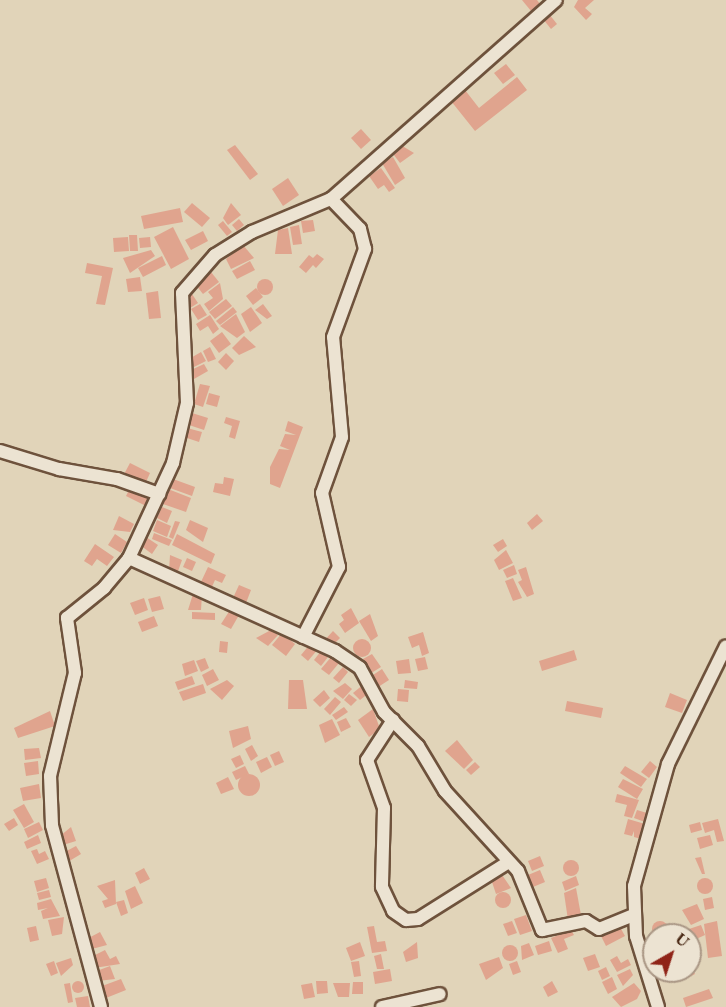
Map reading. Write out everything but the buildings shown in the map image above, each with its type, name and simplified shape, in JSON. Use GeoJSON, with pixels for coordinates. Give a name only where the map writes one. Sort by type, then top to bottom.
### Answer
{"type":"FeatureCollection","features":[{"type":"Feature","properties":{"kind":"street"},"geometry":{"type":"LineString","coordinates":[[101,1007],[52,825],[50,776],[75,673],[67,618],[104,588],[129,558],[159,494],[184,429],[187,403],[187,360],[179,306],[182,293],[215,255],[252,232],[332,199],[556,0]]}},
{"type":"Feature","properties":{"kind":"street"},"geometry":{"type":"LineString","coordinates":[[303,637],[339,567],[322,493],[342,436],[333,337],[365,249],[360,229],[332,199]]}},
{"type":"Feature","properties":{"kind":"street"},"geometry":{"type":"LineString","coordinates":[[0,452],[59,469],[117,479],[159,494]]}},
{"type":"Feature","properties":{"kind":"street"},"geometry":{"type":"LineString","coordinates":[[129,558],[303,637],[360,668],[393,720],[507,863],[518,871],[544,932],[586,921],[599,929],[633,915]]}},
{"type":"Feature","properties":{"kind":"street"},"geometry":{"type":"LineString","coordinates":[[658,1007],[633,915],[642,847],[668,764],[726,646]]}},
{"type":"Feature","properties":{"kind":"street"},"geometry":{"type":"LineString","coordinates":[[393,720],[367,758],[384,808],[382,887],[393,911],[406,920],[418,920],[507,863]]}},
{"type":"Feature","properties":{"kind":"street"},"geometry":{"type":"LineString","coordinates":[[382,1007],[440,994]]}}]}
